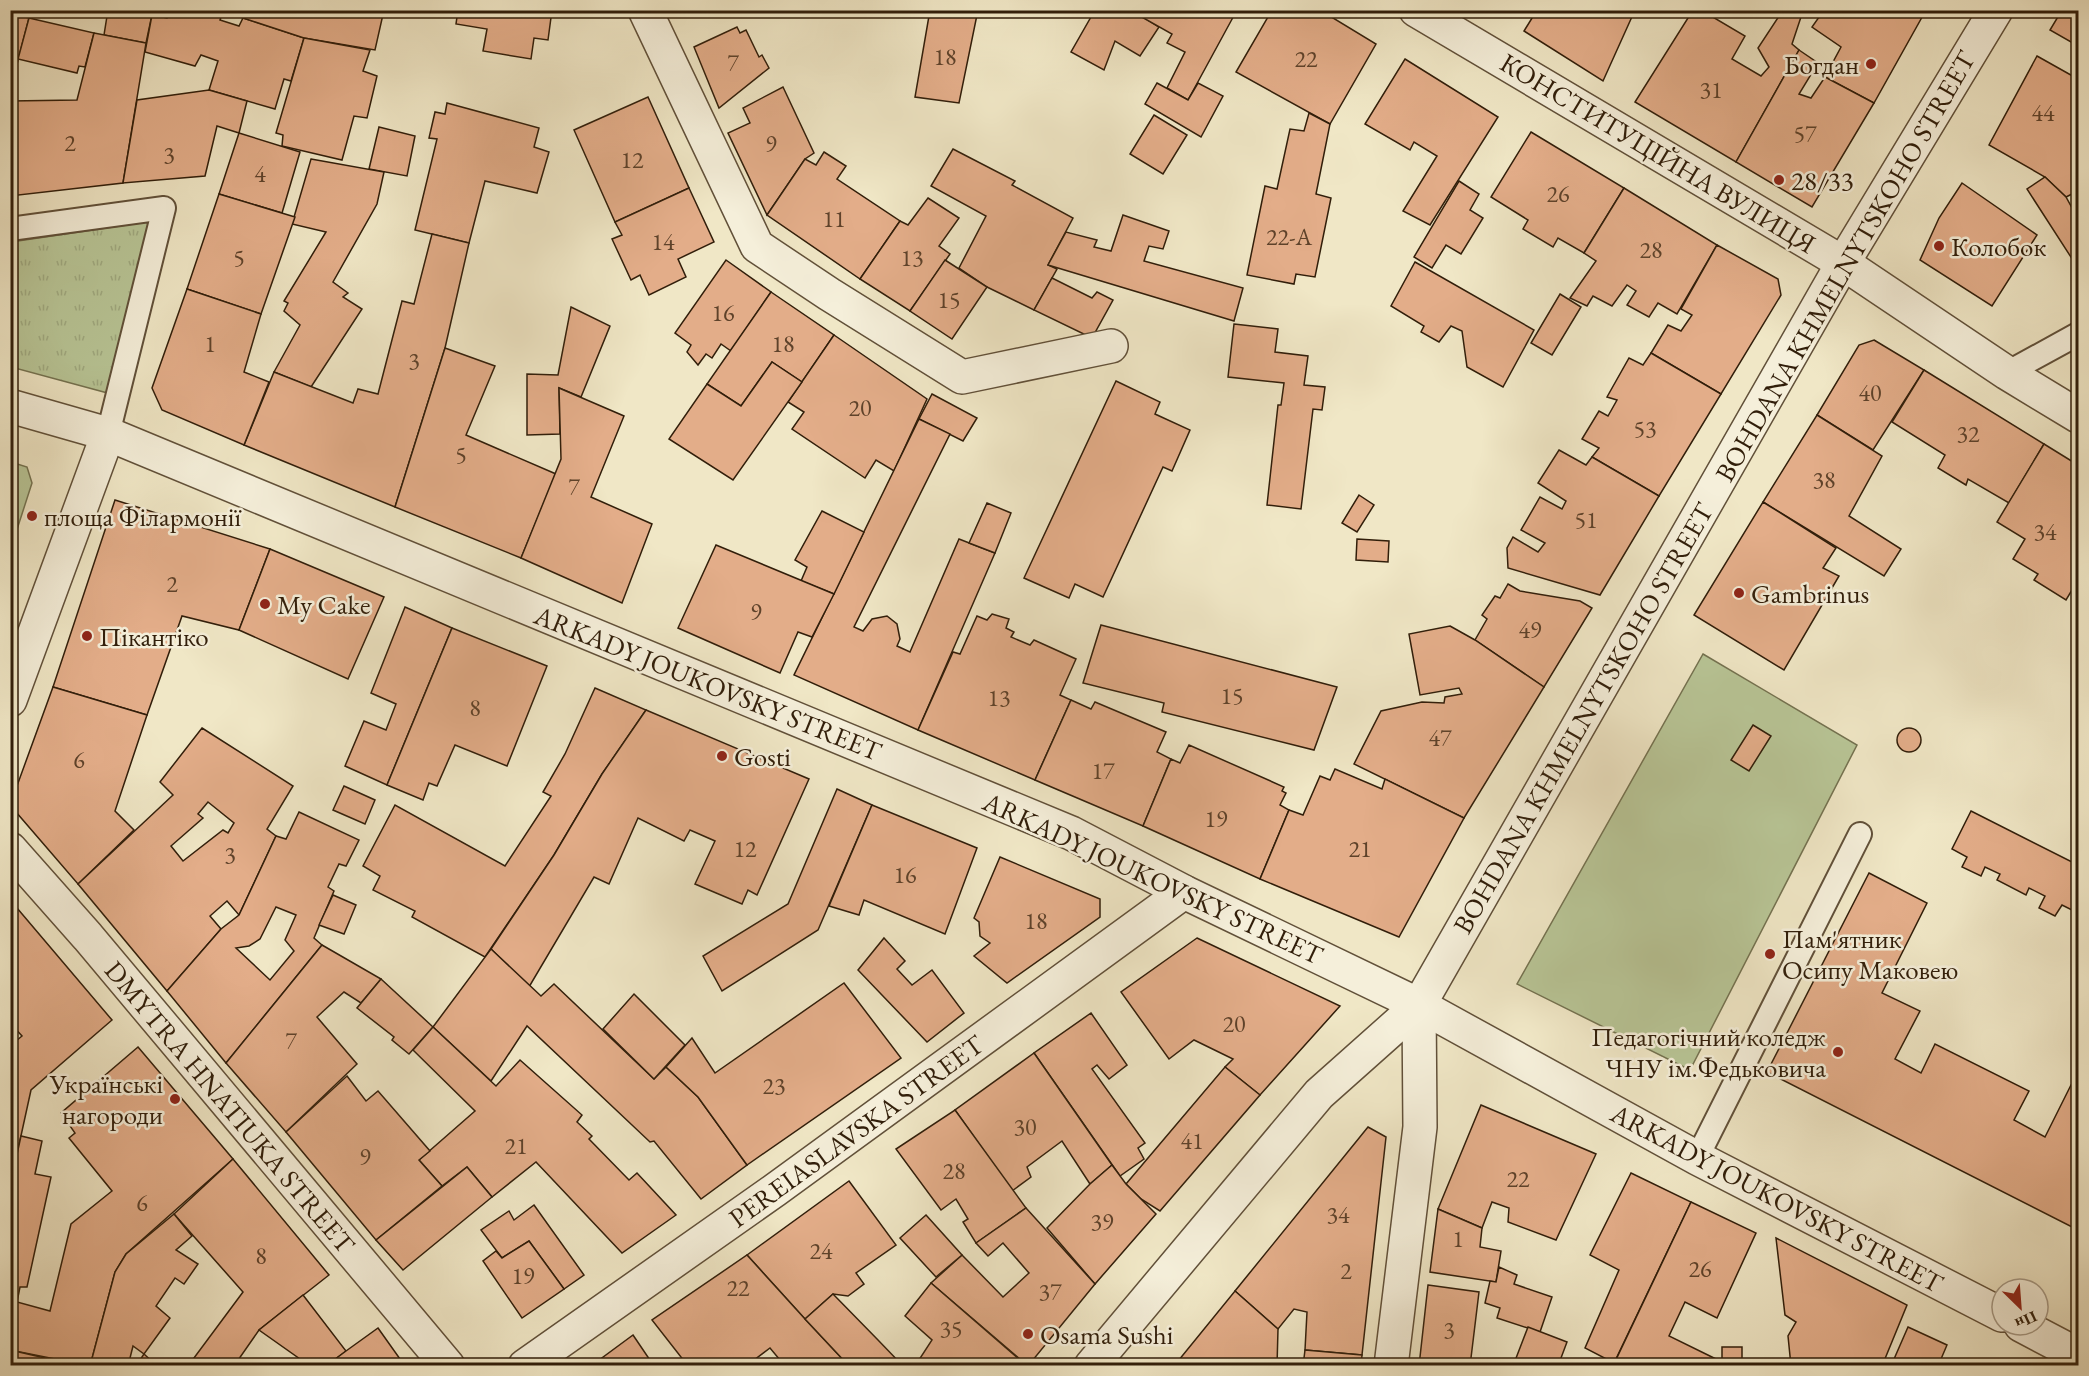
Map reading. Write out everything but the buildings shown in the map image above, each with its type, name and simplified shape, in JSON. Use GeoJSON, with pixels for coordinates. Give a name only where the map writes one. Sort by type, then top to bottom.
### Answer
{"type":"FeatureCollection","features":[{"type":"Feature","properties":{"kind":"street"},"geometry":{"type":"LineString","coordinates":[[645,10],[758,246],[829,294],[962,377],[1111,346]]}},
{"type":"Feature","properties":{"kind":"street","name":"КОНСТИТУЦІЙНА ВУЛИЦЯ"},"geometry":{"type":"LineString","coordinates":[[1416,10],[1843,263],[2007,374],[2079,416]]}},
{"type":"Feature","properties":{"kind":"street","name":"BOHDANA KHMELNYTSKOHO STREET"},"geometry":{"type":"LineString","coordinates":[[1092,1365],[1319,1094],[1419,1005],[1843,263],[1996,10]]}},
{"type":"Feature","properties":{"kind":"street","name":"ARKADY JOUKOVSKY STREET"},"geometry":{"type":"LineString","coordinates":[[10,406],[108,434],[1071,833],[1184,892],[1419,1005],[1697,1158],[1990,1309]]}},
{"type":"Feature","properties":{"kind":"street"},"geometry":{"type":"LineString","coordinates":[[10,700],[108,434]]}},
{"type":"Feature","properties":{"kind":"street","name":"DMYTRA HNATIUKA STREET"},"geometry":{"type":"LineString","coordinates":[[10,849],[96,946],[448,1365]]}},
{"type":"Feature","properties":{"kind":"street","name":"PEREIASLAVSKA STREET"},"geometry":{"type":"LineString","coordinates":[[525,1365],[775,1190],[1184,892]]}},
{"type":"Feature","properties":{"kind":"street"},"geometry":{"type":"LineString","coordinates":[[1391,1365],[1420,1127],[1419,1005]]}},
{"type":"Feature","properties":{"kind":"street"},"geometry":{"type":"LineString","coordinates":[[2044,1337],[2079,1355]]}},
{"type":"Feature","properties":{"kind":"lane"},"geometry":{"type":"LineString","coordinates":[[10,229],[164,208],[108,434]]}},
{"type":"Feature","properties":{"kind":"lane"},"geometry":{"type":"LineString","coordinates":[[2007,374],[2079,334]]}},
{"type":"Feature","properties":{"kind":"lane"},"geometry":{"type":"LineString","coordinates":[[1697,1158],[1860,834]]}},
{"type":"Feature","properties":{"kind":"green space"},"geometry":{"type":"Polygon","coordinates":[[[154,221],[115,395],[11,367],[11,242],[154,221]]]}},
{"type":"Feature","properties":{"kind":"green space"},"geometry":{"type":"Polygon","coordinates":[[[11,462],[27,467],[32,483],[11,548],[11,462]]]}},
{"type":"Feature","properties":{"kind":"green space"},"geometry":{"type":"Polygon","coordinates":[[[1703,654],[1857,745],[1690,1070],[1517,984],[1703,654]]]}},
{"type":"Feature","properties":{"kind":"place","name":"Богдан"},"geometry":{"type":"Point","coordinates":[1871,64]}},
{"type":"Feature","properties":{"kind":"place","name":"28/33"},"geometry":{"type":"Point","coordinates":[1779,180]}},
{"type":"Feature","properties":{"kind":"place","name":"Колобок"},"geometry":{"type":"Point","coordinates":[1939,246]}},
{"type":"Feature","properties":{"kind":"place","name":"площа Філармонії"},"geometry":{"type":"Point","coordinates":[32,516]}},
{"type":"Feature","properties":{"kind":"place","name":"Gambrinus"},"geometry":{"type":"Point","coordinates":[1739,593]}},
{"type":"Feature","properties":{"kind":"place","name":"My Cake"},"geometry":{"type":"Point","coordinates":[265,604]}},
{"type":"Feature","properties":{"kind":"place","name":"Пікантіко"},"geometry":{"type":"Point","coordinates":[87,636]}},
{"type":"Feature","properties":{"kind":"place","name":"Gosti"},"geometry":{"type":"Point","coordinates":[722,756]}},
{"type":"Feature","properties":{"kind":"place","name":"Пам'ятник Осипу Маковею"},"geometry":{"type":"Point","coordinates":[1770,954]}},
{"type":"Feature","properties":{"kind":"place","name":"Педагогічний коледж ЧНУ ім.Федьковича"},"geometry":{"type":"Point","coordinates":[1838,1052]}},
{"type":"Feature","properties":{"kind":"place","name":"Українські нагороди"},"geometry":{"type":"Point","coordinates":[175,1099]}},
{"type":"Feature","properties":{"kind":"place","name":"Osama Sushi"},"geometry":{"type":"Point","coordinates":[1028,1334]}}]}
